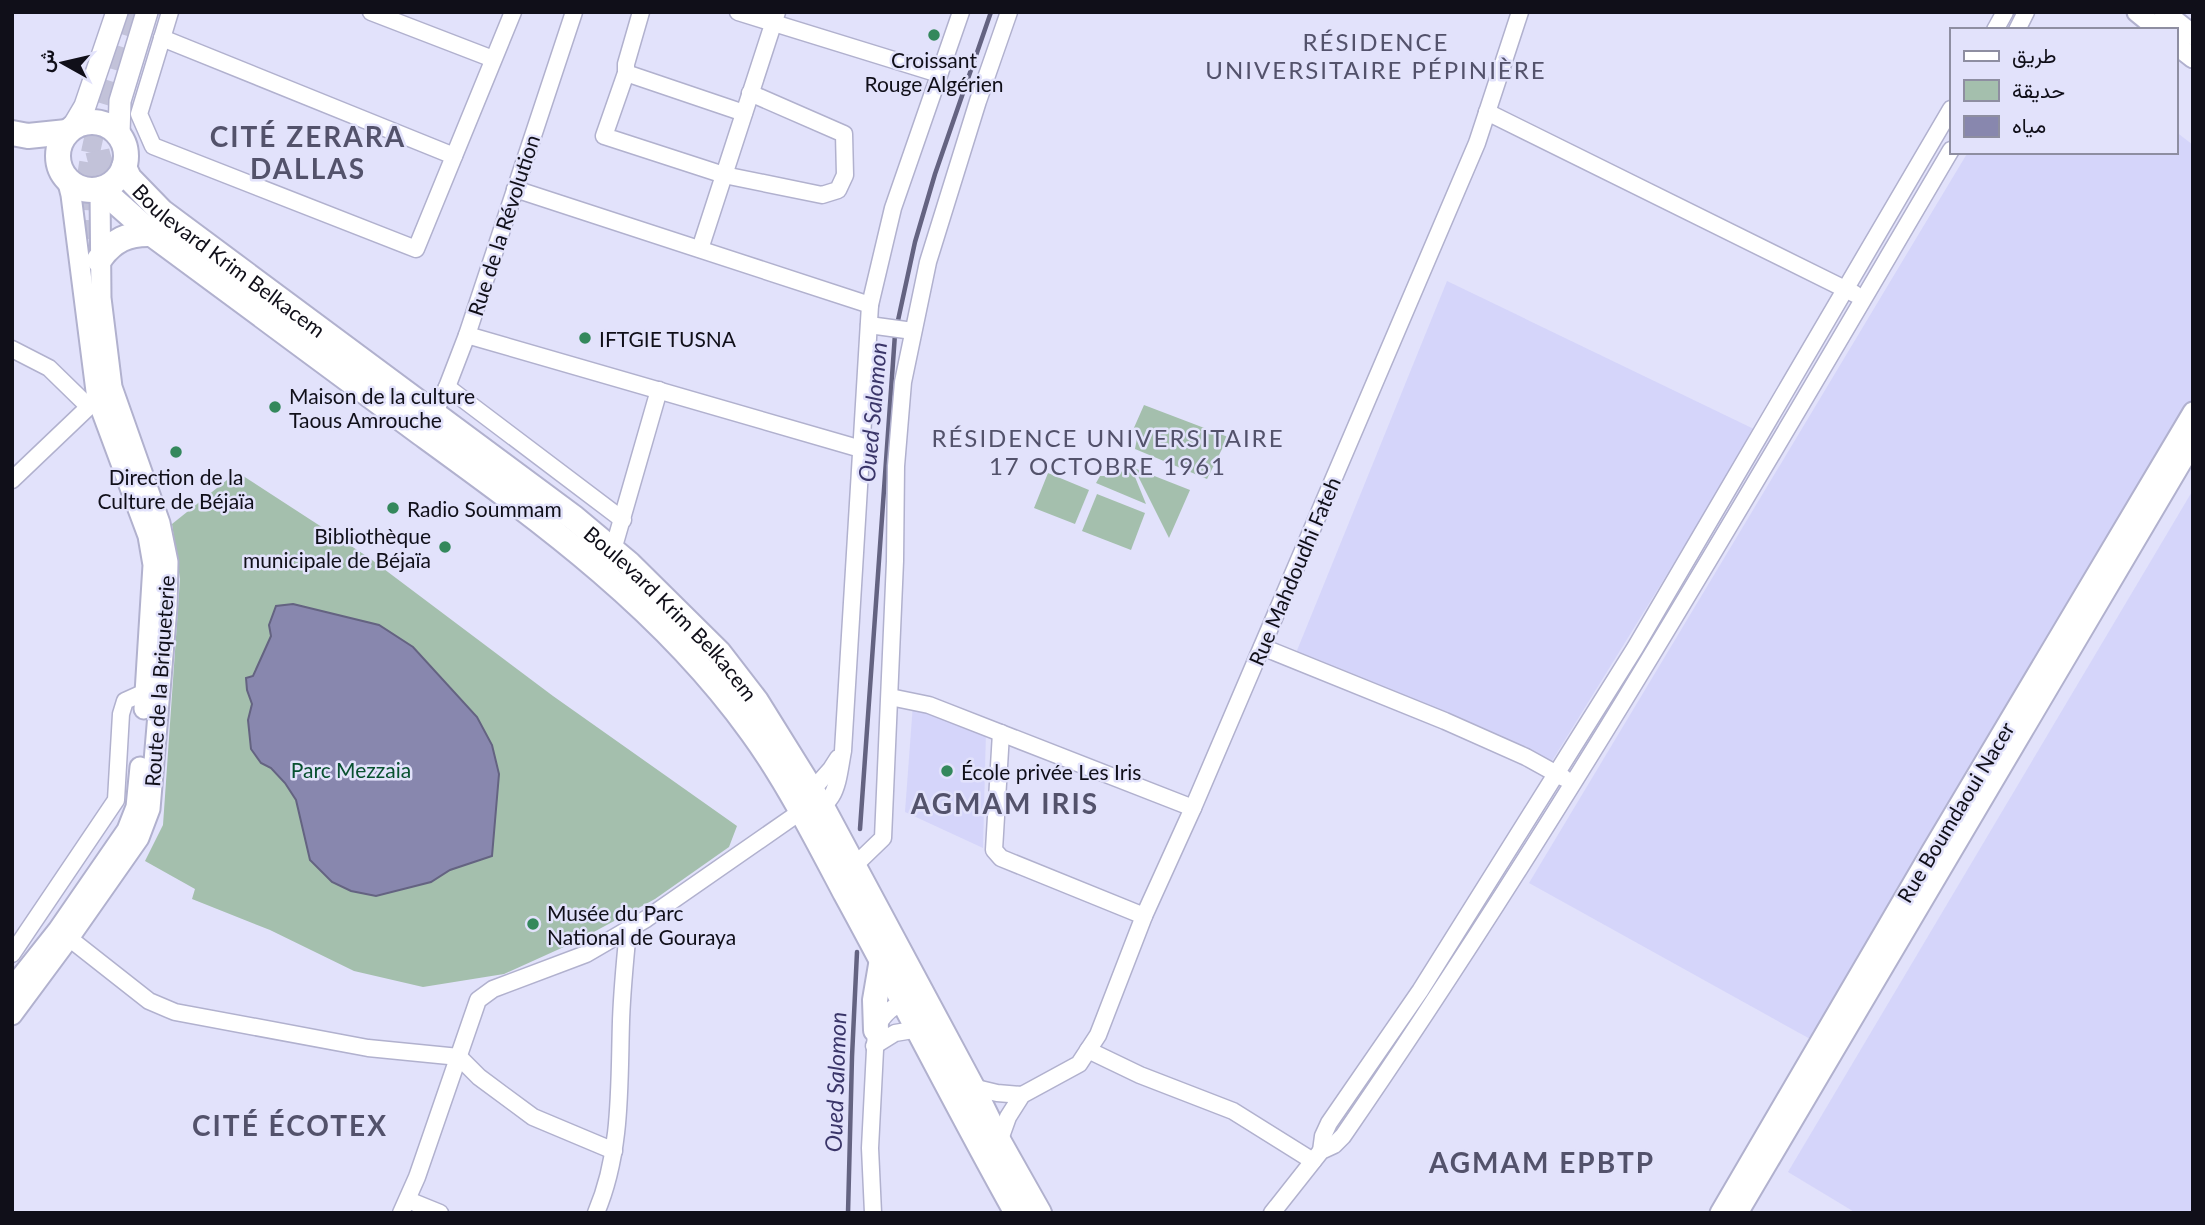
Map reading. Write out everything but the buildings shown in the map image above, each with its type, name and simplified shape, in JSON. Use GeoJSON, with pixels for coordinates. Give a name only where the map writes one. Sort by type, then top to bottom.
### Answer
{"type":"FeatureCollection","features":[{"type":"Feature","properties":{"kind":"main road"},"geometry":{"type":"LineString","coordinates":[[62,169],[59,145],[89,96],[117,12]]}},
{"type":"Feature","properties":{"kind":"main road"},"geometry":{"type":"LineString","coordinates":[[119,134],[120,101],[147,12]]}},
{"type":"Feature","properties":{"kind":"main road"},"geometry":{"type":"LineString","coordinates":[[97,121],[113,128],[119,134],[126,150],[124,167],[113,183],[100,189],[82,189],[40,141],[20,134],[69,130],[79,124],[97,121]]}},
{"type":"Feature","properties":{"kind":"main road","name":"Boulevard Krim Belkacem"},"geometry":{"type":"LineString","coordinates":[[124,167],[129,178],[162,212],[429,424],[512,498],[590,560],[653,616],[691,657],[811,803],[854,866],[914,1000],[919,1030],[1017,1213]]}},
{"type":"Feature","properties":{"kind":"main road","name":"Boulevard Krim Belkacem"},"geometry":{"type":"LineString","coordinates":[[100,189],[152,234],[429,424],[574,518],[613,550],[719,653],[756,701],[811,803],[882,959],[914,1000],[972,1087],[1039,1213]]}},
{"type":"Feature","properties":{"kind":"main road"},"geometry":{"type":"LineString","coordinates":[[99,260],[106,250],[126,236],[152,234]]}},
{"type":"Feature","properties":{"kind":"main road"},"geometry":{"type":"LineString","coordinates":[[875,1038],[875,1000],[882,959]]}},
{"type":"Feature","properties":{"kind":"street"},"geometry":{"type":"LineString","coordinates":[[170,12],[139,114],[153,146],[416,249],[513,12]]}},
{"type":"Feature","properties":{"kind":"street"},"geometry":{"type":"LineString","coordinates":[[371,12],[494,59]]}},
{"type":"Feature","properties":{"kind":"street","name":"Rue de la Révolution"},"geometry":{"type":"LineString","coordinates":[[429,424],[467,335],[574,12]]}},
{"type":"Feature","properties":{"kind":"street"},"geometry":{"type":"LineString","coordinates":[[641,12],[626,64],[626,73],[604,136],[724,175],[822,195],[838,190],[845,175],[844,134],[750,93]]}},
{"type":"Feature","properties":{"kind":"street"},"geometry":{"type":"LineString","coordinates":[[738,12],[775,18],[939,74]]}},
{"type":"Feature","properties":{"kind":"street"},"geometry":{"type":"LineString","coordinates":[[440,1213],[405,1207],[478,1000],[493,989],[586,954],[628,930],[774,832],[811,803],[834,794],[843,751],[861,450],[874,326],[870,305],[893,208],[961,12]]}},
{"type":"Feature","properties":{"kind":"street"},"geometry":{"type":"LineString","coordinates":[[854,866],[883,838],[895,561],[896,466],[910,331],[928,262],[1009,12]]}},
{"type":"Feature","properties":{"kind":"street","name":"Rue Mahdoudhi Fateh"},"geometry":{"type":"LineString","coordinates":[[1022,1095],[1079,1064],[1098,1035],[1144,916],[1193,808],[1477,143],[1520,12]]}},
{"type":"Feature","properties":{"kind":"street"},"geometry":{"type":"LineString","coordinates":[[1996,28],[2005,12]]}},
{"type":"Feature","properties":{"kind":"street"},"geometry":{"type":"LineString","coordinates":[[2018,28],[2026,12]]}},
{"type":"Feature","properties":{"kind":"street"},"geometry":{"type":"LineString","coordinates":[[2137,12],[2157,28]]}},
{"type":"Feature","properties":{"kind":"street"},"geometry":{"type":"LineString","coordinates":[[2164,12],[2193,35]]}},
{"type":"Feature","properties":{"kind":"street"},"geometry":{"type":"LineString","coordinates":[[700,250],[775,18]]}},
{"type":"Feature","properties":{"kind":"street"},"geometry":{"type":"LineString","coordinates":[[162,38],[454,156]]}},
{"type":"Feature","properties":{"kind":"street"},"geometry":{"type":"LineString","coordinates":[[2177,46],[2193,58]]}},
{"type":"Feature","properties":{"kind":"street"},"geometry":{"type":"LineString","coordinates":[[626,73],[744,113]]}},
{"type":"Feature","properties":{"kind":"street"},"geometry":{"type":"LineString","coordinates":[[1317,1156],[1329,1123],[1420,991],[1635,648],[1950,111]]}},
{"type":"Feature","properties":{"kind":"street"},"geometry":{"type":"LineString","coordinates":[[1487,112],[1864,298]]}},
{"type":"Feature","properties":{"kind":"street"},"geometry":{"type":"LineString","coordinates":[[1272,1213],[1317,1156],[1343,1136],[1436,1001],[1646,668],[1950,152]]}},
{"type":"Feature","properties":{"kind":"street","name":"Route de la Briqueterie"},"geometry":{"type":"LineString","coordinates":[[62,169],[71,195],[93,402],[148,536],[153,565],[145,692],[143,808]]}},
{"type":"Feature","properties":{"kind":"street","name":"Route de la Briqueterie"},"geometry":{"type":"LineString","coordinates":[[12,1015],[143,808],[167,607],[168,562],[160,523],[112,387],[101,298],[100,189]]}},
{"type":"Feature","properties":{"kind":"street"},"geometry":{"type":"LineString","coordinates":[[515,189],[870,305]]}},
{"type":"Feature","properties":{"kind":"street"},"geometry":{"type":"LineString","coordinates":[[874,326],[910,331]]}},
{"type":"Feature","properties":{"kind":"street"},"geometry":{"type":"LineString","coordinates":[[467,335],[861,450]]}},
{"type":"Feature","properties":{"kind":"street"},"geometry":{"type":"LineString","coordinates":[[12,349],[49,368],[93,402],[12,480]]}},
{"type":"Feature","properties":{"kind":"street"},"geometry":{"type":"LineString","coordinates":[[447,387],[622,520]]}},
{"type":"Feature","properties":{"kind":"street"},"geometry":{"type":"LineString","coordinates":[[613,550],[659,390]]}},
{"type":"Feature","properties":{"kind":"street","name":"Rue Boumdaoui Nacer"},"geometry":{"type":"LineString","coordinates":[[1720,1213],[2193,412]]}},
{"type":"Feature","properties":{"kind":"street"},"geometry":{"type":"LineString","coordinates":[[1757,442],[1774,452]]}},
{"type":"Feature","properties":{"kind":"street","name":"Rue Boumdaoui Nacer"},"geometry":{"type":"LineString","coordinates":[[1738,1213],[2193,443]]}},
{"type":"Feature","properties":{"kind":"street"},"geometry":{"type":"LineString","coordinates":[[1262,647],[1445,721],[1526,757],[1572,784]]}},
{"type":"Feature","properties":{"kind":"street"},"geometry":{"type":"LineString","coordinates":[[12,954],[116,800],[121,714],[125,701],[145,692]]}},
{"type":"Feature","properties":{"kind":"street"},"geometry":{"type":"LineString","coordinates":[[890,697],[929,705],[1193,808]]}},
{"type":"Feature","properties":{"kind":"street"},"geometry":{"type":"LineString","coordinates":[[1001,733],[994,850],[1001,858],[1144,916]]}},
{"type":"Feature","properties":{"kind":"street"},"geometry":{"type":"LineString","coordinates":[[116,800],[143,808]]}},
{"type":"Feature","properties":{"kind":"street"},"geometry":{"type":"LineString","coordinates":[[596,1213],[606,1191],[618,1127],[621,1017],[628,930]]}},
{"type":"Feature","properties":{"kind":"street"},"geometry":{"type":"LineString","coordinates":[[63,934],[149,1001],[175,1012],[368,1048],[459,1057],[479,1077],[533,1117],[614,1151]]}},
{"type":"Feature","properties":{"kind":"street","name":"Route de la Briqueterie"},"geometry":{"type":"LineString","coordinates":[[12,988],[63,934]]}},
{"type":"Feature","properties":{"kind":"street"},"geometry":{"type":"LineString","coordinates":[[873,1213],[870,1148],[875,1038],[885,1015],[914,1000]]}},
{"type":"Feature","properties":{"kind":"street"},"geometry":{"type":"LineString","coordinates":[[875,1038],[919,1030]]}},
{"type":"Feature","properties":{"kind":"street"},"geometry":{"type":"LineString","coordinates":[[1088,1051],[1140,1075],[1233,1111],[1317,1156]]}},
{"type":"Feature","properties":{"kind":"street"},"geometry":{"type":"LineString","coordinates":[[972,1087],[1022,1095],[1008,1117],[999,1142]]}},
{"type":"Feature","properties":{"kind":"shaded area"},"geometry":{"type":"Polygon","coordinates":[[[2177,133],[2193,145],[2193,397],[1812,1040],[1529,883],[1967,154],[2177,154],[2177,133]]]}},
{"type":"Feature","properties":{"kind":"shaded area"},"geometry":{"type":"Polygon","coordinates":[[[1447,281],[1756,430],[1552,761],[1296,653],[1447,281]]]}},
{"type":"Feature","properties":{"kind":"shaded area"},"geometry":{"type":"Polygon","coordinates":[[[2193,490],[2193,1213],[1856,1213],[1788,1172],[2193,490]]]}},
{"type":"Feature","properties":{"kind":"shaded area","name":"École privée Les Iris"},"geometry":{"type":"Polygon","coordinates":[[[913,704],[986,731],[983,848],[905,812],[913,704]]]}},
{"type":"Feature","properties":{"kind":"green space"},"geometry":{"type":"Polygon","coordinates":[[[1144,405],[1228,437],[1207,479],[1135,449],[1137,438],[1133,430],[1144,405]]]}},
{"type":"Feature","properties":{"kind":"green space"},"geometry":{"type":"Polygon","coordinates":[[[1129,468],[1146,504],[1096,483],[1100,476],[1112,476],[1129,468]]]}},
{"type":"Feature","properties":{"kind":"green space"},"geometry":{"type":"Polygon","coordinates":[[[1134,468],[1190,490],[1169,538],[1134,468]]]}},
{"type":"Feature","properties":{"kind":"green space","name":"Parc Mezzaia"},"geometry":{"type":"Polygon","coordinates":[[[237,472],[368,557],[553,696],[737,826],[729,847],[655,899],[577,941],[504,974],[423,987],[354,971],[270,930],[192,899],[195,889],[145,861],[163,825],[180,579],[172,524],[237,472]]]}},
{"type":"Feature","properties":{"kind":"green space"},"geometry":{"type":"Polygon","coordinates":[[[1048,473],[1089,490],[1075,524],[1034,508],[1048,473]]]}},
{"type":"Feature","properties":{"kind":"green space"},"geometry":{"type":"Polygon","coordinates":[[[1097,494],[1145,513],[1131,550],[1082,531],[1097,494]]]}},
{"type":"Feature","properties":{"kind":"water"},"geometry":{"type":"Polygon","coordinates":[[[293,604],[379,625],[413,647],[477,717],[492,745],[499,774],[492,856],[450,870],[431,882],[376,896],[351,891],[332,882],[310,860],[296,800],[285,783],[271,768],[261,763],[251,749],[248,720],[252,704],[246,678],[253,676],[271,636],[269,625],[276,606],[293,604]]]}},
{"type":"Feature","properties":{"kind":"waterway","name":"Oued Salomon"},"geometry":{"type":"LineString","coordinates":[[897,325],[915,242],[935,174],[991,12]]}},
{"type":"Feature","properties":{"kind":"waterway","name":"Oued Salomon"},"geometry":{"type":"LineString","coordinates":[[860,829],[895,334]]}},
{"type":"Feature","properties":{"kind":"waterway","name":"Oued Salomon"},"geometry":{"type":"LineString","coordinates":[[848,1213],[857,952]]}},
{"type":"Feature","properties":{"kind":"tunnel"},"geometry":{"type":"LineString","coordinates":[[131,12],[96,129],[96,142],[106,174],[138,209]]}},
{"type":"Feature","properties":{"kind":"tunnel"},"geometry":{"type":"LineString","coordinates":[[83,239],[86,184],[96,129]]}},
{"type":"Feature","properties":{"kind":"place","name":"Croissant Rouge Algérien"},"geometry":{"type":"Point","coordinates":[934,35]}},
{"type":"Feature","properties":{"kind":"place","name":"IFTGIE TUSNA"},"geometry":{"type":"Point","coordinates":[585,338]}},
{"type":"Feature","properties":{"kind":"place","name":"Maison de la culture Taous Amrouche"},"geometry":{"type":"Point","coordinates":[275,407]}},
{"type":"Feature","properties":{"kind":"place","name":"Direction de la Culture de Béjaïa"},"geometry":{"type":"Point","coordinates":[176,452]}},
{"type":"Feature","properties":{"kind":"place","name":"Radio Soummam"},"geometry":{"type":"Point","coordinates":[393,508]}},
{"type":"Feature","properties":{"kind":"place","name":"Bibliothèque municipale de Béjaïa"},"geometry":{"type":"Point","coordinates":[445,547]}},
{"type":"Feature","properties":{"kind":"place","name":"École privée Les Iris"},"geometry":{"type":"Point","coordinates":[947,771]}},
{"type":"Feature","properties":{"kind":"place","name":"Musée du Parc National de Gouraya"},"geometry":{"type":"Point","coordinates":[533,924]}},
{"type":"Feature","properties":{"kind":"district","name":"RÉSIDENCE UNIVERSITAIRE PÉPINIÈRE"},"geometry":{"type":"Point","coordinates":[1376,55]}},
{"type":"Feature","properties":{"kind":"district","name":"CITÉ ZERARA DALLAS"},"geometry":{"type":"Point","coordinates":[308,152]}},
{"type":"Feature","properties":{"kind":"district","name":"RÉSIDENCE UNIVERSITAIRE 17 OCTOBRE 1961"},"geometry":{"type":"Point","coordinates":[1108,451]}},
{"type":"Feature","properties":{"kind":"district","name":"AGMAM IRIS"},"geometry":{"type":"Point","coordinates":[1005,803]}},
{"type":"Feature","properties":{"kind":"district","name":"CITÉ ÉCOTEX"},"geometry":{"type":"Point","coordinates":[290,1125]}},
{"type":"Feature","properties":{"kind":"district","name":"AGMAM EPBTP"},"geometry":{"type":"Point","coordinates":[1542,1162]}}]}
